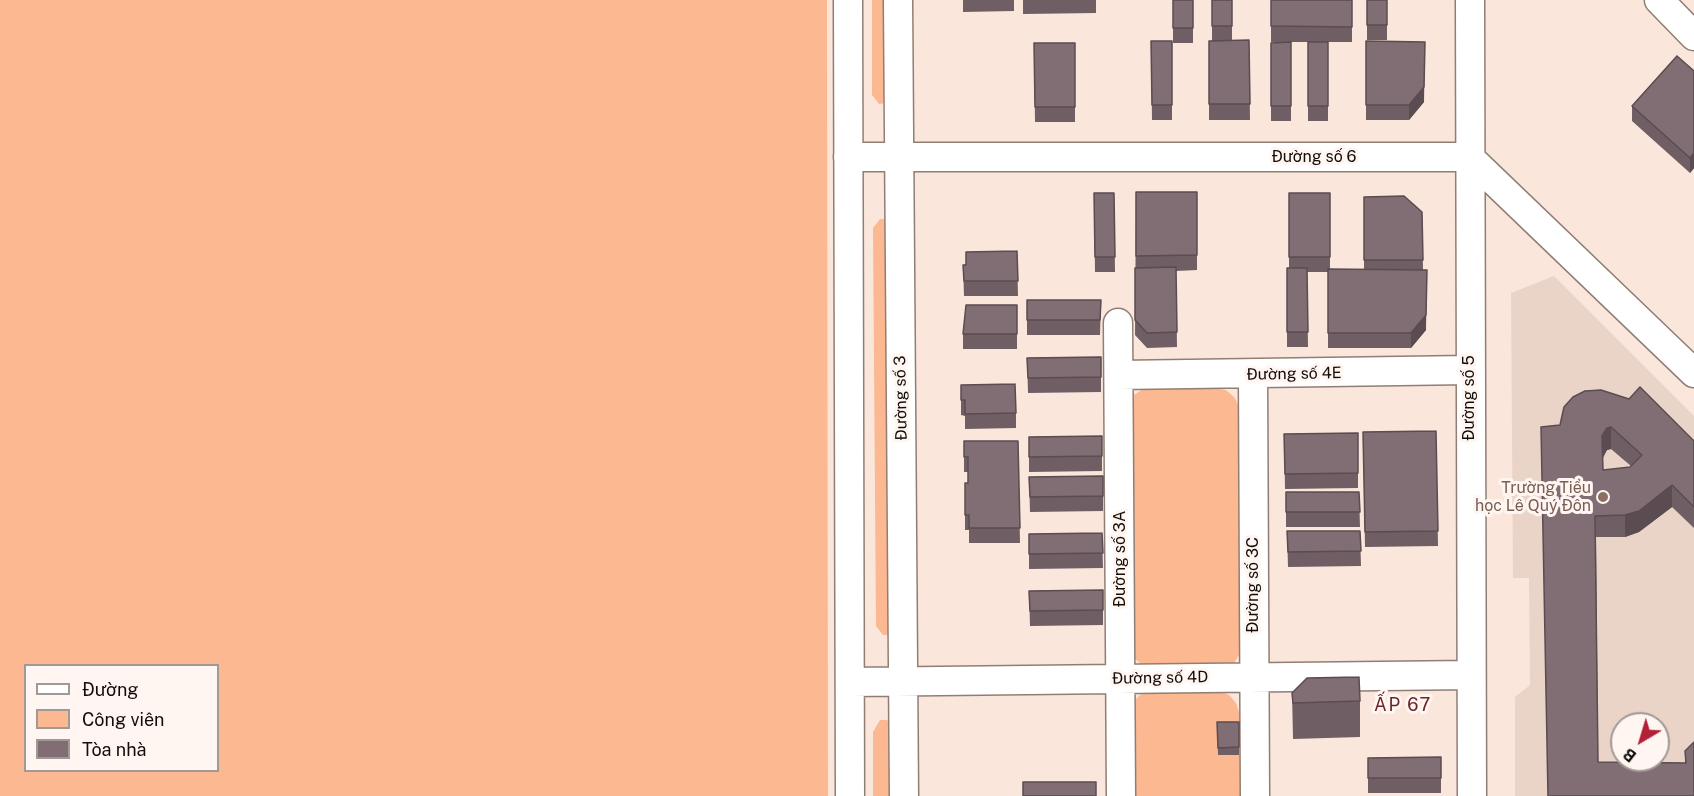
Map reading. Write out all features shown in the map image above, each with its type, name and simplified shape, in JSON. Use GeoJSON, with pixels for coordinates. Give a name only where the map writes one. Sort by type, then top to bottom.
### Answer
{"type":"FeatureCollection","features":[{"type":"Feature","properties":{"kind":"street"},"geometry":{"type":"LineString","coordinates":[[848,0],[850,796]]}},
{"type":"Feature","properties":{"kind":"street","name":"Đường số 3"},"geometry":{"type":"LineString","coordinates":[[898,0],[904,796]]}},
{"type":"Feature","properties":{"kind":"street","name":"Đường số 5"},"geometry":{"type":"LineString","coordinates":[[1470,0],[1469,370],[1472,796]]}},
{"type":"Feature","properties":{"kind":"street"},"geometry":{"type":"LineString","coordinates":[[1659,0],[1694,36]]}},
{"type":"Feature","properties":{"kind":"street","name":"Đường số 6"},"geometry":{"type":"LineString","coordinates":[[848,157],[1469,157]]}},
{"type":"Feature","properties":{"kind":"street"},"geometry":{"type":"LineString","coordinates":[[1469,157],[1694,373]]}},
{"type":"Feature","properties":{"kind":"street","name":"Đường số 3A"},"geometry":{"type":"LineString","coordinates":[[1118,323],[1121,796]]}},
{"type":"Feature","properties":{"kind":"street","name":"Đường số 4E"},"geometry":{"type":"LineString","coordinates":[[1119,375],[1253,375],[1469,370]]}},
{"type":"Feature","properties":{"kind":"street","name":"Đường số 3C"},"geometry":{"type":"LineString","coordinates":[[1253,375],[1255,796]]}},
{"type":"Feature","properties":{"kind":"street","name":"Đường số 4D"},"geometry":{"type":"LineString","coordinates":[[851,682],[1470,675]]}},
{"type":"Feature","properties":{"kind":"shaded area","name":"Trường Tiểu học Lê Quý Đôn"},"geometry":{"type":"Polygon","coordinates":[[[1554,276],[1694,416],[1694,796],[1515,796],[1515,697],[1530,685],[1529,578],[1513,578],[1511,293],[1554,276]]]}},
{"type":"Feature","properties":{"kind":"green space"},"geometry":{"type":"Polygon","coordinates":[[[0,0],[827,0],[828,796],[0,796],[0,0]]]}},
{"type":"Feature","properties":{"kind":"green space"},"geometry":{"type":"Polygon","coordinates":[[[872,0],[891,0],[886,103],[879,104],[872,95],[872,0]]]}},
{"type":"Feature","properties":{"kind":"green space"},"geometry":{"type":"Polygon","coordinates":[[[880,219],[886,219],[890,635],[883,635],[876,626],[873,228],[880,219]]]}},
{"type":"Feature","properties":{"kind":"green space"},"geometry":{"type":"Polygon","coordinates":[[[1215,388],[1226,390],[1235,398],[1241,413],[1241,652],[1234,663],[1224,668],[1153,668],[1141,664],[1133,657],[1127,405],[1134,395],[1143,389],[1215,388]]]}},
{"type":"Feature","properties":{"kind":"green space"},"geometry":{"type":"Polygon","coordinates":[[[1153,690],[1219,690],[1229,695],[1236,703],[1241,718],[1243,796],[1128,796],[1132,703],[1140,695],[1153,690]]]}},
{"type":"Feature","properties":{"kind":"green space"},"geometry":{"type":"Polygon","coordinates":[[[880,720],[887,720],[892,726],[896,796],[873,796],[873,732],[880,720]]]}},
{"type":"Feature","properties":{"kind":"building"},"geometry":{"type":"Polygon","coordinates":[[[1173,0],[1193,0],[1193,28],[1173,28],[1173,0]]]}},
{"type":"Feature","properties":{"kind":"building"},"geometry":{"type":"Polygon","coordinates":[[[1212,0],[1232,0],[1232,26],[1212,26],[1212,0]]]}},
{"type":"Feature","properties":{"kind":"building"},"geometry":{"type":"Polygon","coordinates":[[[1271,0],[1352,0],[1352,27],[1271,26],[1271,0]]]}},
{"type":"Feature","properties":{"kind":"building"},"geometry":{"type":"Polygon","coordinates":[[[1367,0],[1387,0],[1387,25],[1367,25],[1367,0]]]}},
{"type":"Feature","properties":{"kind":"building"},"geometry":{"type":"Polygon","coordinates":[[[1249,40],[1250,104],[1209,104],[1209,41],[1249,40]]]}},
{"type":"Feature","properties":{"kind":"building"},"geometry":{"type":"Polygon","coordinates":[[[1151,41],[1172,41],[1172,105],[1152,105],[1151,41]]]}},
{"type":"Feature","properties":{"kind":"building"},"geometry":{"type":"Polygon","coordinates":[[[1366,41],[1425,42],[1424,87],[1409,105],[1366,105],[1366,41]]]}},
{"type":"Feature","properties":{"kind":"building"},"geometry":{"type":"Polygon","coordinates":[[[1291,42],[1291,106],[1271,106],[1271,43],[1291,42]]]}},
{"type":"Feature","properties":{"kind":"building"},"geometry":{"type":"Polygon","coordinates":[[[1308,42],[1328,42],[1328,106],[1308,106],[1308,42]]]}},
{"type":"Feature","properties":{"kind":"building"},"geometry":{"type":"Polygon","coordinates":[[[1034,43],[1075,43],[1075,107],[1035,107],[1034,43]]]}},
{"type":"Feature","properties":{"kind":"building"},"geometry":{"type":"Polygon","coordinates":[[[1677,56],[1694,71],[1694,153],[1690,158],[1632,106],[1677,56]]]}},
{"type":"Feature","properties":{"kind":"building"},"geometry":{"type":"Polygon","coordinates":[[[1136,192],[1197,192],[1197,255],[1136,256],[1136,192]]]}},
{"type":"Feature","properties":{"kind":"building"},"geometry":{"type":"Polygon","coordinates":[[[1094,193],[1114,193],[1115,257],[1095,257],[1094,193]]]}},
{"type":"Feature","properties":{"kind":"building"},"geometry":{"type":"Polygon","coordinates":[[[1289,193],[1330,193],[1330,257],[1289,257],[1289,193]]]}},
{"type":"Feature","properties":{"kind":"building"},"geometry":{"type":"Polygon","coordinates":[[[1404,196],[1422,212],[1423,260],[1364,260],[1364,197],[1404,196]]]}},
{"type":"Feature","properties":{"kind":"building"},"geometry":{"type":"Polygon","coordinates":[[[1017,251],[1018,281],[964,281],[963,265],[966,265],[966,252],[1017,251]]]}},
{"type":"Feature","properties":{"kind":"building"},"geometry":{"type":"Polygon","coordinates":[[[1176,267],[1177,332],[1147,333],[1135,320],[1135,268],[1176,267]]]}},
{"type":"Feature","properties":{"kind":"building"},"geometry":{"type":"Polygon","coordinates":[[[1287,268],[1307,268],[1308,332],[1287,332],[1287,268]]]}},
{"type":"Feature","properties":{"kind":"building"},"geometry":{"type":"Polygon","coordinates":[[[1328,269],[1427,270],[1426,315],[1411,333],[1328,333],[1328,269]]]}},
{"type":"Feature","properties":{"kind":"building"},"geometry":{"type":"Polygon","coordinates":[[[1027,300],[1101,300],[1100,320],[1027,320],[1027,300]]]}},
{"type":"Feature","properties":{"kind":"building"},"geometry":{"type":"Polygon","coordinates":[[[966,305],[1017,305],[1017,334],[963,334],[966,305]]]}},
{"type":"Feature","properties":{"kind":"building"},"geometry":{"type":"Polygon","coordinates":[[[1101,357],[1101,377],[1028,378],[1027,358],[1101,357]]]}},
{"type":"Feature","properties":{"kind":"building"},"geometry":{"type":"Polygon","coordinates":[[[1015,384],[1016,413],[965,414],[965,400],[961,400],[961,385],[1015,384]]]}},
{"type":"Feature","properties":{"kind":"building"},"geometry":{"type":"Polygon","coordinates":[[[1640,387],[1694,441],[1694,507],[1672,485],[1639,511],[1625,515],[1595,516],[1598,762],[1610,762],[1610,772],[1670,772],[1670,763],[1686,763],[1685,751],[1694,742],[1694,796],[1548,796],[1541,427],[1560,425],[1564,407],[1573,397],[1585,391],[1601,390],[1629,399],[1640,387]],[[1611,427],[1607,428],[1602,436],[1603,470],[1630,467],[1642,455],[1611,427]]]}},
{"type":"Feature","properties":{"kind":"building"},"geometry":{"type":"Polygon","coordinates":[[[1436,431],[1438,531],[1365,532],[1363,432],[1436,431]]]}},
{"type":"Feature","properties":{"kind":"building"},"geometry":{"type":"Polygon","coordinates":[[[1358,433],[1358,473],[1285,474],[1284,434],[1358,433]]]}},
{"type":"Feature","properties":{"kind":"building"},"geometry":{"type":"Polygon","coordinates":[[[1102,436],[1102,456],[1029,457],[1029,437],[1102,436]]]}},
{"type":"Feature","properties":{"kind":"building"},"geometry":{"type":"Polygon","coordinates":[[[964,441],[1018,441],[1020,528],[969,528],[969,515],[965,515],[968,457],[964,457],[964,441]]]}},
{"type":"Feature","properties":{"kind":"building"},"geometry":{"type":"Polygon","coordinates":[[[1103,476],[1103,496],[1030,497],[1029,477],[1103,476]]]}},
{"type":"Feature","properties":{"kind":"building"},"geometry":{"type":"Polygon","coordinates":[[[1286,492],[1359,492],[1360,512],[1286,512],[1286,492]]]}},
{"type":"Feature","properties":{"kind":"building"},"geometry":{"type":"Polygon","coordinates":[[[1287,531],[1360,531],[1361,551],[1288,552],[1287,531]]]}},
{"type":"Feature","properties":{"kind":"building"},"geometry":{"type":"Polygon","coordinates":[[[1102,533],[1103,553],[1029,554],[1029,534],[1102,533]]]}},
{"type":"Feature","properties":{"kind":"building"},"geometry":{"type":"Polygon","coordinates":[[[1103,590],[1103,610],[1030,611],[1029,591],[1103,590]]]}},
{"type":"Feature","properties":{"kind":"building"},"geometry":{"type":"Polygon","coordinates":[[[1359,677],[1360,701],[1293,703],[1292,693],[1307,678],[1359,677]]]}},
{"type":"Feature","properties":{"kind":"building"},"geometry":{"type":"Polygon","coordinates":[[[1217,722],[1239,722],[1239,747],[1218,748],[1217,722]]]}},
{"type":"Feature","properties":{"kind":"building"},"geometry":{"type":"Polygon","coordinates":[[[1441,757],[1441,778],[1368,778],[1368,758],[1441,757]]]}},
{"type":"Feature","properties":{"kind":"building"},"geometry":{"type":"Polygon","coordinates":[[[1023,782],[1096,782],[1096,796],[1023,796],[1023,782]]]}},
{"type":"Feature","properties":{"kind":"place","name":"Trường Tiểu học Lê Quý Đôn"},"geometry":{"type":"Point","coordinates":[1603,497]}},
{"type":"Feature","properties":{"kind":"district","name":"ẤP 67"},"geometry":{"type":"Point","coordinates":[1403,705]}}]}
